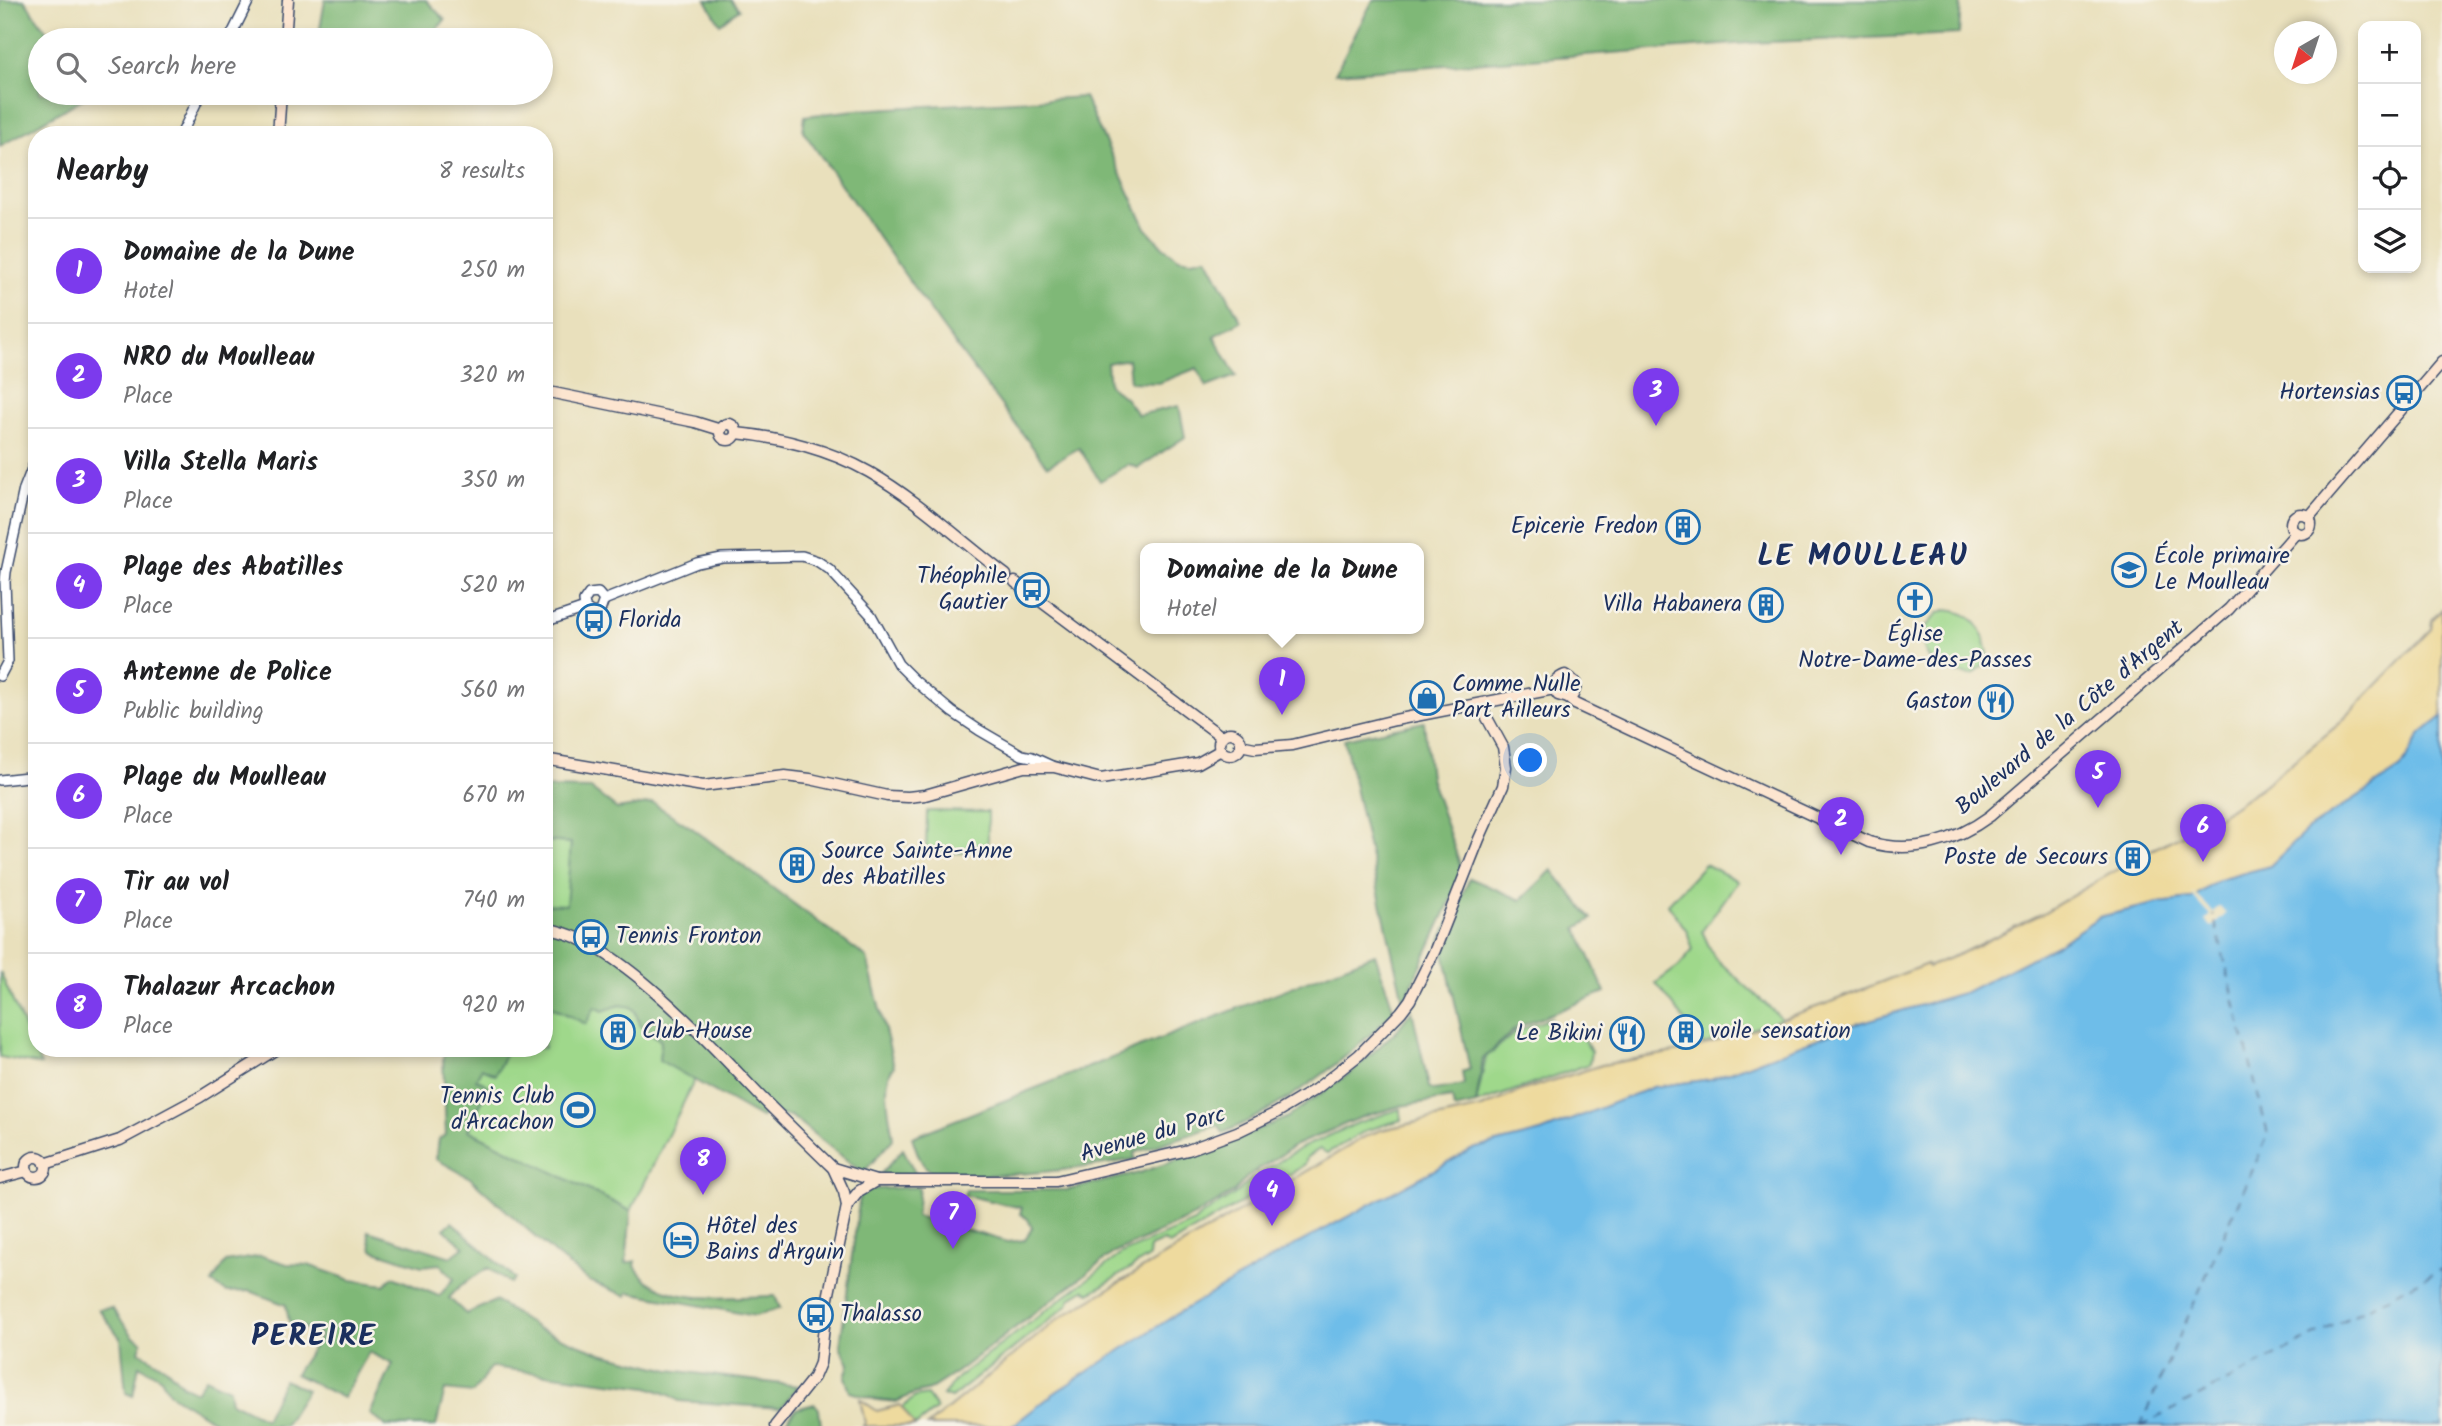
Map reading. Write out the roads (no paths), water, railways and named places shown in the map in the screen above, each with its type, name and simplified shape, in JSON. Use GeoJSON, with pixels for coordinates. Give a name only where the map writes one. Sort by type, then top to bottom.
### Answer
{"type":"FeatureCollection","features":[{"type":"Feature","properties":{"kind":"main road"},"geometry":{"type":"LineString","coordinates":[[286,28],[288,0]]}},
{"type":"Feature","properties":{"kind":"main road"},"geometry":{"type":"LineString","coordinates":[[279,126],[280,105]]}},
{"type":"Feature","properties":{"kind":"main road"},"geometry":{"type":"LineString","coordinates":[[2309,517],[2442,362]]}},
{"type":"Feature","properties":{"kind":"main road"},"geometry":{"type":"LineString","coordinates":[[553,393],[695,422],[721,430],[725,425],[729,425],[733,426],[736,433],[780,440],[821,452],[868,471],[893,487],[1006,575],[1008,583],[1016,582],[1222,737]]}},
{"type":"Feature","properties":{"kind":"main road"},"geometry":{"type":"LineString","coordinates":[[2302,514],[2309,517],[2312,523],[2308,532],[2295,533],[2292,527],[2294,517],[2302,514]]}},
{"type":"Feature","properties":{"kind":"main road","name":"Boulevard de la Côte d'Argent"},"geometry":{"type":"LineString","coordinates":[[1554,689],[1558,695],[1575,704],[1869,842],[1908,847],[1950,839],[1990,816],[2229,609],[2295,533]]}},
{"type":"Feature","properties":{"kind":"main road"},"geometry":{"type":"LineString","coordinates":[[1241,745],[1255,748],[1292,744],[1395,720],[1480,705],[1554,689],[1560,677],[1565,676],[1571,678],[1576,685],[1573,695],[1568,698]]}},
{"type":"Feature","properties":{"kind":"main road","name":"Avenue du Parc"},"geometry":{"type":"LineString","coordinates":[[860,1183],[1056,1181],[1107,1171],[1188,1150],[1237,1132],[1306,1095],[1349,1064],[1387,1027],[1409,1000],[1435,950],[1503,786],[1506,767],[1503,747],[1480,705]]}},
{"type":"Feature","properties":{"kind":"main road"},"geometry":{"type":"LineString","coordinates":[[1227,734],[1234,734],[1241,745],[1234,754],[1225,754],[1219,743],[1227,734]]}},
{"type":"Feature","properties":{"kind":"main road"},"geometry":{"type":"LineString","coordinates":[[553,761],[703,786],[785,776],[887,796],[908,797],[925,795],[1024,767],[1054,767],[1101,779],[1198,763],[1221,750]]}},
{"type":"Feature","properties":{"kind":"main road"},"geometry":{"type":"LineString","coordinates":[[553,931],[576,937],[609,956],[667,1002],[833,1168],[860,1183]]}},
{"type":"Feature","properties":{"kind":"main road"},"geometry":{"type":"LineString","coordinates":[[0,1178],[27,1171],[27,1163],[32,1157],[39,1157],[45,1164],[105,1146],[132,1134],[200,1097],[264,1057]]}},
{"type":"Feature","properties":{"kind":"main road"},"geometry":{"type":"LineString","coordinates":[[775,1426],[814,1377],[820,1363],[828,1292],[843,1234],[847,1206],[833,1168]]}},
{"type":"Feature","properties":{"kind":"main road"},"geometry":{"type":"LineString","coordinates":[[844,1192],[860,1183]]}},
{"type":"Feature","properties":{"kind":"main road"},"geometry":{"type":"LineString","coordinates":[[847,1206],[860,1183]]}},
{"type":"Feature","properties":{"kind":"street"},"geometry":{"type":"LineString","coordinates":[[235,28],[249,0]]}},
{"type":"Feature","properties":{"kind":"street"},"geometry":{"type":"LineString","coordinates":[[185,126],[195,105]]}},
{"type":"Feature","properties":{"kind":"street"},"geometry":{"type":"LineString","coordinates":[[0,676],[8,661],[6,572],[28,479]]}},
{"type":"Feature","properties":{"kind":"street"},"geometry":{"type":"LineString","coordinates":[[604,600],[598,593],[589,594],[584,601],[585,608],[590,613],[600,611],[604,600],[697,563],[722,558],[802,556],[817,561],[829,569],[871,615],[898,664],[914,680],[952,712],[1022,755],[1054,767]]}},
{"type":"Feature","properties":{"kind":"street"},"geometry":{"type":"LineString","coordinates":[[553,619],[585,608]]}},
{"type":"Feature","properties":{"kind":"street"},"geometry":{"type":"LineString","coordinates":[[1022,755],[1024,767]]}},
{"type":"Feature","properties":{"kind":"street"},"geometry":{"type":"LineString","coordinates":[[0,780],[28,777]]}},
{"type":"Feature","properties":{"kind":"water"},"geometry":{"type":"Polygon","coordinates":[[[2442,717],[2442,1426],[1012,1426],[1056,1392],[1180,1312],[1297,1244],[1473,1149],[1541,1132],[1653,1087],[1711,1079],[1856,1024],[1966,992],[2059,944],[2099,917],[2159,903],[2191,899],[2219,880],[2270,866],[2307,830],[2401,768],[2421,734],[2442,717]]]}},
{"type":"Feature","properties":{"kind":"place","name":"Hortensias"},"geometry":{"type":"Point","coordinates":[2404,393]}},
{"type":"Feature","properties":{"kind":"place","name":"Villa Stella Maris"},"geometry":{"type":"Point","coordinates":[1656,426]}},
{"type":"Feature","properties":{"kind":"place","name":"Epicerie Fredon"},"geometry":{"type":"Point","coordinates":[1683,527]}},
{"type":"Feature","properties":{"kind":"place","name":"École primaire Le Moulleau"},"geometry":{"type":"Point","coordinates":[2129,570]}},
{"type":"Feature","properties":{"kind":"place","name":"Théophile Gautier"},"geometry":{"type":"Point","coordinates":[1032,590]}},
{"type":"Feature","properties":{"kind":"place","name":"Église Notre-Dame-des-Passes"},"geometry":{"type":"Point","coordinates":[1915,600]}},
{"type":"Feature","properties":{"kind":"place","name":"Villa Habanera"},"geometry":{"type":"Point","coordinates":[1766,605]}},
{"type":"Feature","properties":{"kind":"place","name":"Florida"},"geometry":{"type":"Point","coordinates":[594,621]}},
{"type":"Feature","properties":{"kind":"place","name":"Comme Nulle Part Ailleurs"},"geometry":{"type":"Point","coordinates":[1427,698]}},
{"type":"Feature","properties":{"kind":"place","name":"Gaston"},"geometry":{"type":"Point","coordinates":[1996,702]}},
{"type":"Feature","properties":{"kind":"place","name":"Domaine de la Dune"},"geometry":{"type":"Point","coordinates":[1282,715]}},
{"type":"Feature","properties":{"kind":"place","name":"Antenne de Police"},"geometry":{"type":"Point","coordinates":[2098,808]}},
{"type":"Feature","properties":{"kind":"place","name":"NRO du Moulleau"},"geometry":{"type":"Point","coordinates":[1841,855]}},
{"type":"Feature","properties":{"kind":"place","name":"Poste de Secours"},"geometry":{"type":"Point","coordinates":[2133,858]}},
{"type":"Feature","properties":{"kind":"place","name":"Plage du Moulleau"},"geometry":{"type":"Point","coordinates":[2203,862]}},
{"type":"Feature","properties":{"kind":"place","name":"Source Sainte-Anne des Abatilles"},"geometry":{"type":"Point","coordinates":[797,865]}},
{"type":"Feature","properties":{"kind":"place","name":"Tennis Fronton"},"geometry":{"type":"Point","coordinates":[591,937]}},
{"type":"Feature","properties":{"kind":"place","name":"Club-House"},"geometry":{"type":"Point","coordinates":[618,1032]}},
{"type":"Feature","properties":{"kind":"place","name":"voile sensation"},"geometry":{"type":"Point","coordinates":[1686,1032]}},
{"type":"Feature","properties":{"kind":"place","name":"Le Bikini"},"geometry":{"type":"Point","coordinates":[1627,1034]}},
{"type":"Feature","properties":{"kind":"place","name":"Tennis Club d'Arcachon"},"geometry":{"type":"Point","coordinates":[578,1110]}},
{"type":"Feature","properties":{"kind":"place","name":"Thalazur Arcachon"},"geometry":{"type":"Point","coordinates":[703,1195]}},
{"type":"Feature","properties":{"kind":"place","name":"Plage des Abatilles"},"geometry":{"type":"Point","coordinates":[1272,1226]}},
{"type":"Feature","properties":{"kind":"place","name":"Hôtel des Bains d'Arguin"},"geometry":{"type":"Point","coordinates":[681,1240]}},
{"type":"Feature","properties":{"kind":"place","name":"Tir au vol"},"geometry":{"type":"Point","coordinates":[953,1249]}},
{"type":"Feature","properties":{"kind":"place","name":"Thalasso"},"geometry":{"type":"Point","coordinates":[816,1315]}},
{"type":"Feature","properties":{"kind":"district","name":"LE MOULLEAU"},"geometry":{"type":"Point","coordinates":[1863,557]}},
{"type":"Feature","properties":{"kind":"district","name":"PEREIRE"},"geometry":{"type":"Point","coordinates":[314,1337]}}]}
